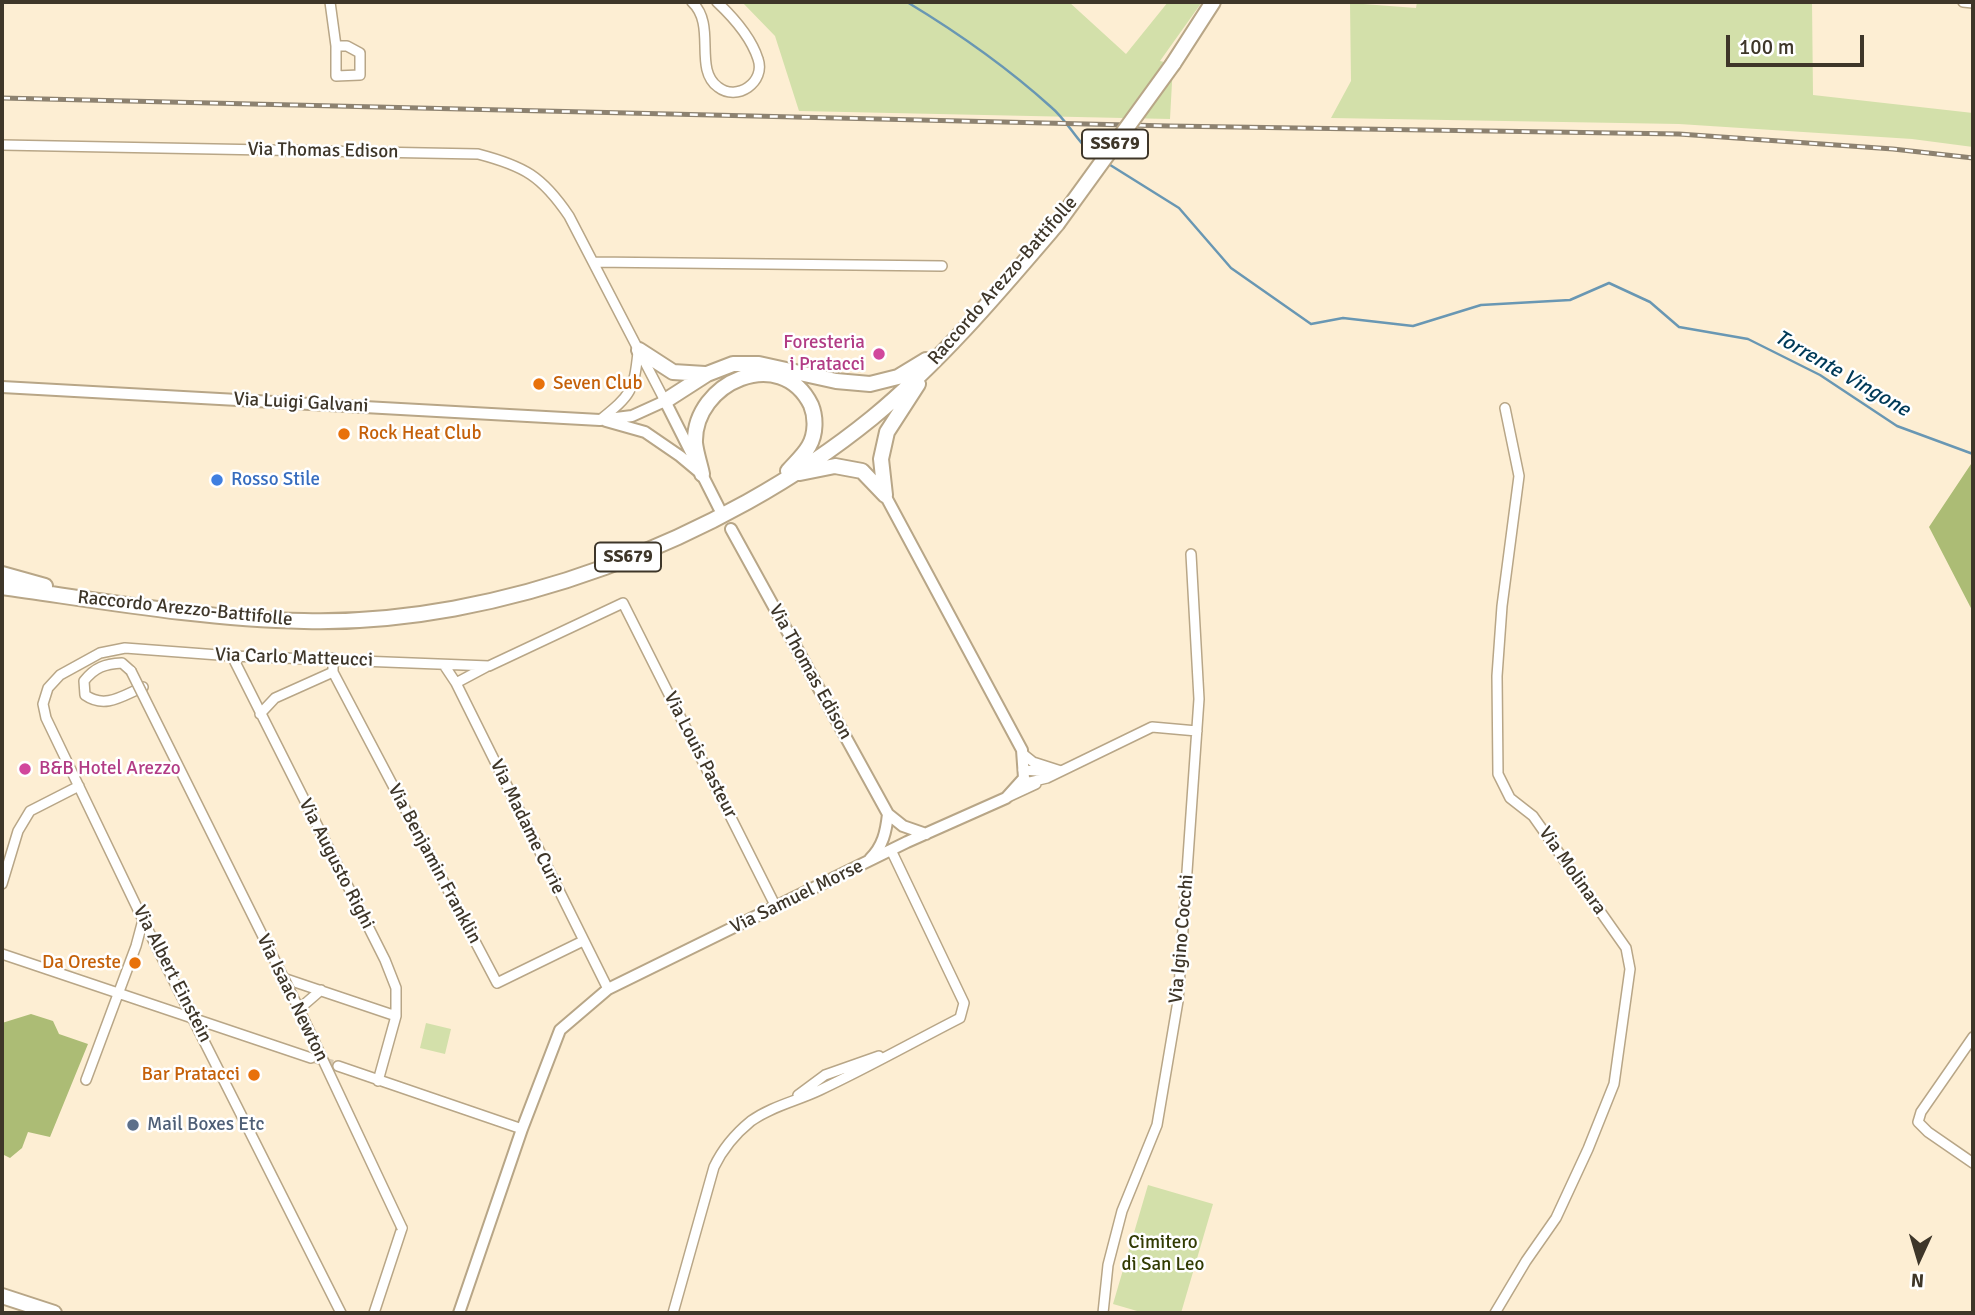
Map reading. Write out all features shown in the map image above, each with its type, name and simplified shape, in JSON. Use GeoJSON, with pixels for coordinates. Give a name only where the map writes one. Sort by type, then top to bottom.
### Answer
{"type":"FeatureCollection","features":[{"type":"Feature","properties":{"kind":"main road","name":"Raccordo Arezzo-Battifolle"},"geometry":{"type":"LineString","coordinates":[[3,583],[87,599],[194,614],[305,621],[396,618],[492,600],[586,575],[713,521],[793,475],[871,418],[929,367],[990,303],[1057,224],[1173,64],[1213,2]]}},
{"type":"Feature","properties":{"kind":"main road"},"geometry":{"type":"LineString","coordinates":[[639,350],[673,372],[707,373]]}},
{"type":"Feature","properties":{"kind":"main road"},"geometry":{"type":"LineString","coordinates":[[668,398],[707,373],[733,363],[747,362],[836,381],[870,384],[898,377],[942,351]]}},
{"type":"Feature","properties":{"kind":"main road"},"geometry":{"type":"LineString","coordinates":[[885,495],[881,459],[887,432],[929,367]]}},
{"type":"Feature","properties":{"kind":"main road"},"geometry":{"type":"LineString","coordinates":[[668,398],[731,373],[764,374],[781,377],[790,382],[808,399],[814,412],[815,424],[809,445],[778,484]]}},
{"type":"Feature","properties":{"kind":"main road"},"geometry":{"type":"LineString","coordinates":[[702,474],[695,444],[696,427],[702,411],[712,397],[727,384],[742,377],[764,374]]}},
{"type":"Feature","properties":{"kind":"main road"},"geometry":{"type":"LineString","coordinates":[[793,475],[835,466],[862,471],[885,495]]}},
{"type":"Feature","properties":{"kind":"main road"},"geometry":{"type":"LineString","coordinates":[[2,1296],[54,1313]]}},
{"type":"Feature","properties":{"kind":"street"},"geometry":{"type":"LineString","coordinates":[[330,2],[336,46]]}},
{"type":"Feature","properties":{"kind":"street"},"geometry":{"type":"LineString","coordinates":[[692,2],[698,7],[705,28],[706,67],[710,79],[718,88],[739,92],[749,88],[756,79],[759,61],[735,20],[717,2]]}},
{"type":"Feature","properties":{"kind":"street"},"geometry":{"type":"LineString","coordinates":[[1963,2],[1973,3]]}},
{"type":"Feature","properties":{"kind":"street","name":"Via Thomas Edison"},"geometry":{"type":"LineString","coordinates":[[5,144],[478,154],[509,162],[533,175],[552,192],[569,216],[639,350],[668,398],[719,508]]}},
{"type":"Feature","properties":{"kind":"street"},"geometry":{"type":"LineString","coordinates":[[593,262],[942,266]]}},
{"type":"Feature","properties":{"kind":"street"},"geometry":{"type":"LineString","coordinates":[[600,419],[626,399],[635,380],[639,350]]}},
{"type":"Feature","properties":{"kind":"street","name":"Via Luigi Galvani"},"geometry":{"type":"LineString","coordinates":[[2,387],[600,419],[632,416],[668,398]]}},
{"type":"Feature","properties":{"kind":"street","name":"Via Molinara"},"geometry":{"type":"LineString","coordinates":[[1495,1313],[1556,1218],[1614,1084],[1630,969],[1626,947],[1533,816],[1510,798],[1498,774],[1497,676],[1502,606],[1519,476],[1506,408]]}},
{"type":"Feature","properties":{"kind":"street","name":"Via Luigi Galvani"},"geometry":{"type":"LineString","coordinates":[[600,419],[645,432],[702,474]]}},
{"type":"Feature","properties":{"kind":"street"},"geometry":{"type":"LineString","coordinates":[[885,495],[1023,754],[1046,768],[1063,772]]}},
{"type":"Feature","properties":{"kind":"street","name":"Via Thomas Edison"},"geometry":{"type":"LineString","coordinates":[[731,529],[888,814]]}},
{"type":"Feature","properties":{"kind":"street","name":"Via Igino Cocchi"},"geometry":{"type":"LineString","coordinates":[[1103,1313],[1108,1265],[1122,1211],[1157,1125],[1178,1001],[1199,699],[1191,554]]}},
{"type":"Feature","properties":{"kind":"street","name":"Via Carlo Matteucci"},"geometry":{"type":"LineString","coordinates":[[456,683],[623,603]]}},
{"type":"Feature","properties":{"kind":"street","name":"Via Louis Pasteur"},"geometry":{"type":"LineString","coordinates":[[623,603],[776,907]]}},
{"type":"Feature","properties":{"kind":"street","name":"Via Carlo Matteucci"},"geometry":{"type":"LineString","coordinates":[[100,653],[125,648],[232,656],[489,666]]}},
{"type":"Feature","properties":{"kind":"street","name":"Via Albert Einstein"},"geometry":{"type":"LineString","coordinates":[[100,653],[60,675],[48,688],[43,704],[46,718],[341,1313]]}},
{"type":"Feature","properties":{"kind":"street","name":"Via Augusto Righi"},"geometry":{"type":"LineString","coordinates":[[232,656],[385,960],[396,988],[396,1016],[378,1081]]}},
{"type":"Feature","properties":{"kind":"street","name":"Via Benjamin Franklin"},"geometry":{"type":"LineString","coordinates":[[333,658],[333,672],[497,983],[583,941]]}},
{"type":"Feature","properties":{"kind":"street","name":"Via Isaac Newton"},"geometry":{"type":"LineString","coordinates":[[143,687],[131,692],[107,703],[93,701],[85,695],[84,681],[91,671],[104,664],[122,663],[131,671],[283,978],[299,1009],[402,1228],[374,1313]]}},
{"type":"Feature","properties":{"kind":"street","name":"Via Madame Curie"},"geometry":{"type":"LineString","coordinates":[[444,665],[456,683],[608,989]]}},
{"type":"Feature","properties":{"kind":"street"},"geometry":{"type":"LineString","coordinates":[[260,714],[275,698],[333,672]]}},
{"type":"Feature","properties":{"kind":"street"},"geometry":{"type":"LineString","coordinates":[[1006,798],[1152,727],[1198,731]]}},
{"type":"Feature","properties":{"kind":"street"},"geometry":{"type":"LineString","coordinates":[[1023,754],[1023,775],[1030,782],[1047,779]]}},
{"type":"Feature","properties":{"kind":"street"},"geometry":{"type":"LineString","coordinates":[[1023,775],[1063,772]]}},
{"type":"Feature","properties":{"kind":"street","name":"Via Samuel Morse"},"geometry":{"type":"LineString","coordinates":[[459,1313],[522,1129],[560,1030],[608,989],[899,846],[1006,798],[1023,775]]}},
{"type":"Feature","properties":{"kind":"street"},"geometry":{"type":"LineString","coordinates":[[2,884],[18,831],[30,811],[79,786]]}},
{"type":"Feature","properties":{"kind":"street"},"geometry":{"type":"LineString","coordinates":[[888,814],[903,826],[926,834]]}},
{"type":"Feature","properties":{"kind":"street"},"geometry":{"type":"LineString","coordinates":[[866,863],[886,835],[888,814]]}},
{"type":"Feature","properties":{"kind":"street"},"geometry":{"type":"LineString","coordinates":[[899,846],[903,826]]}},
{"type":"Feature","properties":{"kind":"street"},"geometry":{"type":"LineString","coordinates":[[673,1313],[714,1167],[721,1152],[733,1137],[753,1120],[790,1101],[825,1075],[901,1049],[960,1018],[964,1003],[899,846],[886,835]]}},
{"type":"Feature","properties":{"kind":"street"},"geometry":{"type":"LineString","coordinates":[[86,1080],[144,920]]}},
{"type":"Feature","properties":{"kind":"street"},"geometry":{"type":"LineString","coordinates":[[2,954],[310,1058]]}},
{"type":"Feature","properties":{"kind":"street"},"geometry":{"type":"LineString","coordinates":[[283,978],[396,1016]]}},
{"type":"Feature","properties":{"kind":"street"},"geometry":{"type":"LineString","coordinates":[[299,1009],[321,990]]}},
{"type":"Feature","properties":{"kind":"street"},"geometry":{"type":"LineString","coordinates":[[1973,1037],[1921,1112],[1918,1122],[1973,1163]]}},
{"type":"Feature","properties":{"kind":"street"},"geometry":{"type":"LineString","coordinates":[[338,1066],[522,1129]]}},
{"type":"Feature","properties":{"kind":"green space"},"geometry":{"type":"Polygon","coordinates":[[[742,2],[1069,2],[1126,54],[1168,2],[1202,2],[1160,61],[1173,64],[1170,119],[799,111],[775,36],[742,2]]]}},
{"type":"Feature","properties":{"kind":"green space"},"geometry":{"type":"Polygon","coordinates":[[[1417,2],[1812,2],[1813,95],[1973,113],[1973,147],[1912,139],[1679,124],[1331,118],[1351,81],[1350,3],[1416,8],[1417,2]]]}},
{"type":"Feature","properties":{"kind":"green space"},"geometry":{"type":"Polygon","coordinates":[[[1973,461],[1973,612],[1929,527],[1973,461]]]}},
{"type":"Feature","properties":{"kind":"green space"},"geometry":{"type":"Polygon","coordinates":[[[31,1014],[53,1021],[59,1034],[88,1044],[50,1137],[28,1132],[22,1148],[10,1158],[2,1154],[2,1023],[31,1014]]]}},
{"type":"Feature","properties":{"kind":"green space"},"geometry":{"type":"Polygon","coordinates":[[[426,1023],[451,1029],[445,1054],[420,1048],[426,1023]]]}},
{"type":"Feature","properties":{"kind":"green space","name":"Cimitero di San Leo"},"geometry":{"type":"Polygon","coordinates":[[[1148,1185],[1213,1204],[1181,1313],[1144,1313],[1113,1304],[1148,1185]]]}},
{"type":"Feature","properties":{"kind":"waterway","name":"Torrente Vingone"},"geometry":{"type":"LineString","coordinates":[[907,2],[963,38],[1018,79],[1057,113],[1085,147],[1098,158]]}},
{"type":"Feature","properties":{"kind":"waterway","name":"Torrente Vingone"},"geometry":{"type":"LineString","coordinates":[[1107,163],[1179,208],[1231,268],[1311,324],[1343,318],[1413,326],[1481,305],[1570,300],[1609,283],[1650,302],[1679,327],[1748,339],[1820,375],[1897,426],[1973,454]]}},
{"type":"Feature","properties":{"kind":"tunnel"},"geometry":{"type":"LineString","coordinates":[[311,1058],[338,1066]]}},
{"type":"Feature","properties":{"kind":"railway"},"geometry":{"type":"LineString","coordinates":[[2,98],[1170,126],[1679,134],[1893,149],[1973,158]]}},
{"type":"Feature","properties":{"kind":"place","name":"Foresteria i Pratacci"},"geometry":{"type":"Point","coordinates":[879,354]}},
{"type":"Feature","properties":{"kind":"place","name":"Seven Club"},"geometry":{"type":"Point","coordinates":[539,384]}},
{"type":"Feature","properties":{"kind":"place","name":"Rock Heat Club"},"geometry":{"type":"Point","coordinates":[344,434]}},
{"type":"Feature","properties":{"kind":"place","name":"Rosso Stile"},"geometry":{"type":"Point","coordinates":[217,480]}},
{"type":"Feature","properties":{"kind":"place","name":"B&B Hotel Arezzo"},"geometry":{"type":"Point","coordinates":[25,769]}},
{"type":"Feature","properties":{"kind":"place","name":"Da Oreste"},"geometry":{"type":"Point","coordinates":[135,963]}},
{"type":"Feature","properties":{"kind":"place","name":"Bar Pratacci"},"geometry":{"type":"Point","coordinates":[254,1075]}},
{"type":"Feature","properties":{"kind":"place","name":"Mail Boxes Etc"},"geometry":{"type":"Point","coordinates":[133,1125]}}]}
